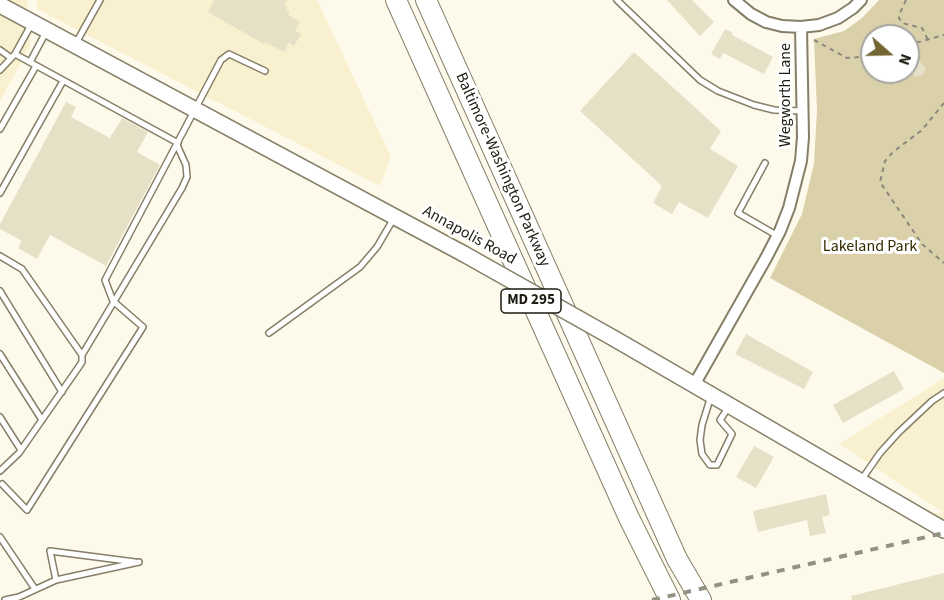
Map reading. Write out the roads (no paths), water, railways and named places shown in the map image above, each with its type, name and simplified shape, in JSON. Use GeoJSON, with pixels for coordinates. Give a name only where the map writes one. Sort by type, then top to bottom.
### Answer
{"type":"FeatureCollection","features":[{"type":"Feature","properties":{"kind":"highway","name":"Baltimore-Washington Parkway"},"geometry":{"type":"LineString","coordinates":[[396,0],[629,518],[670,600]]}},
{"type":"Feature","properties":{"kind":"highway","name":"Baltimore-Washington Parkway"},"geometry":{"type":"LineString","coordinates":[[426,0],[672,548],[701,600]]}},
{"type":"Feature","properties":{"kind":"main road","name":"Annapolis Road"},"geometry":{"type":"LineString","coordinates":[[0,5],[465,254],[861,480],[944,530]]}},
{"type":"Feature","properties":{"kind":"street"},"geometry":{"type":"LineString","coordinates":[[734,0],[751,14],[766,22],[801,27]]}},
{"type":"Feature","properties":{"kind":"street","name":"Wegworth Lane"},"geometry":{"type":"LineString","coordinates":[[694,385],[778,236],[789,208],[801,161],[804,111],[801,27],[819,25],[838,18],[861,0]]}},
{"type":"Feature","properties":{"kind":"lane"},"geometry":{"type":"LineString","coordinates":[[75,45],[100,0]]}},
{"type":"Feature","properties":{"kind":"lane"},"geometry":{"type":"LineString","coordinates":[[616,0],[700,80],[718,91],[774,110],[804,111]]}},
{"type":"Feature","properties":{"kind":"lane"},"geometry":{"type":"LineString","coordinates":[[0,70],[13,56],[33,21]]}},
{"type":"Feature","properties":{"kind":"lane"},"geometry":{"type":"LineString","coordinates":[[30,62],[47,30]]}},
{"type":"Feature","properties":{"kind":"lane"},"geometry":{"type":"LineString","coordinates":[[0,50],[30,62],[177,144],[186,165],[187,177],[82,355],[82,362],[21,450],[0,471]]}},
{"type":"Feature","properties":{"kind":"lane"},"geometry":{"type":"LineString","coordinates":[[1,484],[27,510],[143,327],[113,301],[105,280],[221,60],[229,54],[265,71]]}},
{"type":"Feature","properties":{"kind":"lane"},"geometry":{"type":"LineString","coordinates":[[0,129],[36,66]]}},
{"type":"Feature","properties":{"kind":"lane"},"geometry":{"type":"LineString","coordinates":[[0,193],[63,81]]}},
{"type":"Feature","properties":{"kind":"lane"},"geometry":{"type":"LineString","coordinates":[[765,163],[738,213],[778,236]]}},
{"type":"Feature","properties":{"kind":"lane"},"geometry":{"type":"LineString","coordinates":[[269,333],[360,267],[377,246],[395,216]]}},
{"type":"Feature","properties":{"kind":"lane"},"geometry":{"type":"LineString","coordinates":[[0,256],[22,270],[82,355]]}},
{"type":"Feature","properties":{"kind":"lane"},"geometry":{"type":"LineString","coordinates":[[0,291],[62,392]]}},
{"type":"Feature","properties":{"kind":"lane"},"geometry":{"type":"LineString","coordinates":[[0,354],[42,420]]}},
{"type":"Feature","properties":{"kind":"lane"},"geometry":{"type":"LineString","coordinates":[[861,480],[898,433],[944,393]]}},
{"type":"Feature","properties":{"kind":"lane"},"geometry":{"type":"LineString","coordinates":[[712,395],[702,425],[700,440],[702,454],[710,465],[717,465],[732,434],[720,420],[730,406]]}},
{"type":"Feature","properties":{"kind":"lane"},"geometry":{"type":"LineString","coordinates":[[0,417],[21,450]]}},
{"type":"Feature","properties":{"kind":"lane"},"geometry":{"type":"LineString","coordinates":[[0,537],[35,589]]}},
{"type":"Feature","properties":{"kind":"lane"},"geometry":{"type":"LineString","coordinates":[[5,600],[19,597],[56,580],[140,562],[50,551],[56,580]]}},
{"type":"Feature","properties":{"kind":"railway"},"geometry":{"type":"LineString","coordinates":[[652,600],[944,533]]}},
{"type":"Feature","properties":{"kind":"park label","name":"Lakeland Park"},"geometry":{"type":"Point","coordinates":[870,247]}}]}
